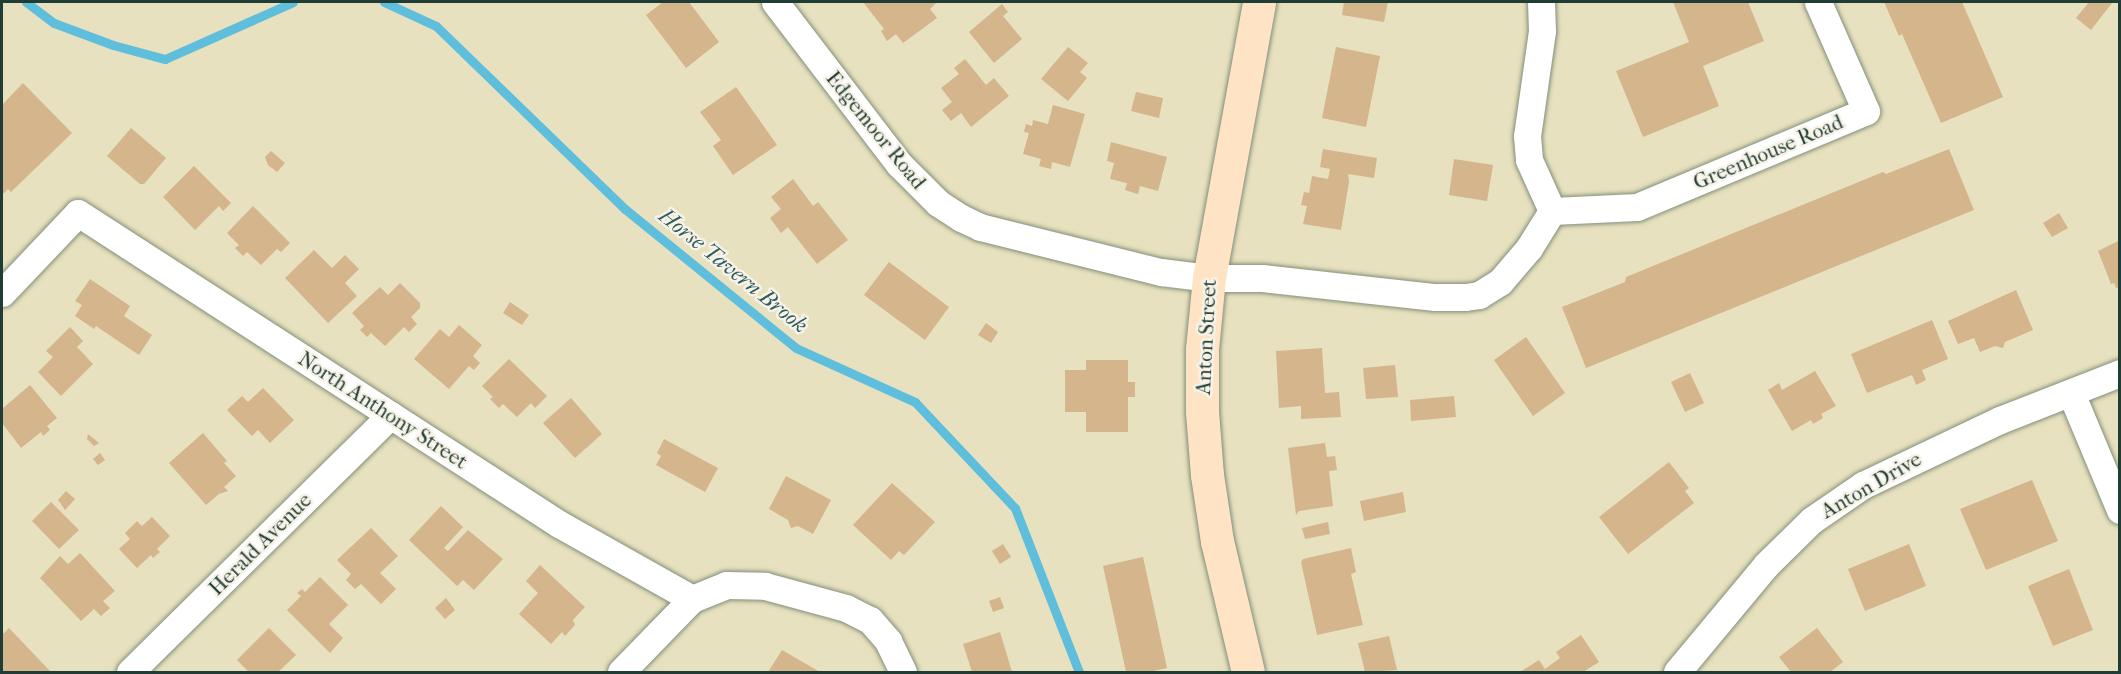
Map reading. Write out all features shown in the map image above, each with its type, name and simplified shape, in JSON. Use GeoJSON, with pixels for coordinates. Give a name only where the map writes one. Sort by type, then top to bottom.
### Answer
{"type":"FeatureCollection","features":[{"type":"Feature","properties":{"kind":"street","name":"Edgemoor Road"},"geometry":{"type":"LineString","coordinates":[[775,2],[899,164],[938,203],[961,218],[980,227],[1150,269],[1209,278]]}},
{"type":"Feature","properties":{"kind":"street","name":"Anton Street"},"geometry":{"type":"LineString","coordinates":[[1248,672],[1217,541],[1207,475],[1202,412],[1202,349],[1209,278],[1259,2]]}},
{"type":"Feature","properties":{"kind":"street"},"geometry":{"type":"LineString","coordinates":[[1209,278],[1262,278],[1434,297],[1479,295],[1500,282],[1529,248],[1552,211],[1529,159],[1527,136],[1542,31],[1540,2]]}},
{"type":"Feature","properties":{"kind":"street","name":"Greenhouse Road"},"geometry":{"type":"LineString","coordinates":[[1552,211],[1636,207],[1866,111],[1818,2]]}},
{"type":"Feature","properties":{"kind":"street","name":"North Anthony Street"},"geometry":{"type":"LineString","coordinates":[[2,293],[78,213],[559,524],[692,599]]}},
{"type":"Feature","properties":{"kind":"street","name":"Anton Drive"},"geometry":{"type":"LineString","coordinates":[[1677,672],[1767,565],[1812,520],[1863,485],[1931,450],[2120,373]]}},
{"type":"Feature","properties":{"kind":"street"},"geometry":{"type":"LineString","coordinates":[[2071,393],[2120,510]]}},
{"type":"Feature","properties":{"kind":"street","name":"Herald Avenue"},"geometry":{"type":"LineString","coordinates":[[130,672],[391,415]]}},
{"type":"Feature","properties":{"kind":"street"},"geometry":{"type":"LineString","coordinates":[[621,672],[692,599],[726,585],[765,586],[846,608],[870,620],[888,641],[903,672]]}},
{"type":"Feature","properties":{"kind":"building"},"geometry":{"type":"Polygon","coordinates":[[[663,2],[689,2],[719,42],[686,68],[646,15],[663,2]]]}},
{"type":"Feature","properties":{"kind":"building"},"geometry":{"type":"Polygon","coordinates":[[[863,2],[937,2],[930,9],[937,18],[903,43],[896,34],[887,41],[881,31],[884,29],[863,2]]]}},
{"type":"Feature","properties":{"kind":"building"},"geometry":{"type":"Polygon","coordinates":[[[1344,2],[1388,2],[1384,22],[1342,15],[1344,2]]]}},
{"type":"Feature","properties":{"kind":"building"},"geometry":{"type":"Polygon","coordinates":[[[1673,2],[1748,2],[1764,41],[1703,66],[1719,106],[1643,137],[1616,71],[1689,42],[1673,2]]]}},
{"type":"Feature","properties":{"kind":"building"},"geometry":{"type":"Polygon","coordinates":[[[1884,2],[1962,2],[2003,97],[1941,123],[1902,34],[1899,36],[1884,2]]]}},
{"type":"Feature","properties":{"kind":"building"},"geometry":{"type":"Polygon","coordinates":[[[2089,2],[2112,3],[2091,30],[2076,18],[2089,2]]]}},
{"type":"Feature","properties":{"kind":"building"},"geometry":{"type":"Polygon","coordinates":[[[1002,4],[1008,12],[1003,16],[1022,39],[994,63],[969,32],[1002,4]]]}},
{"type":"Feature","properties":{"kind":"building"},"geometry":{"type":"Polygon","coordinates":[[[1068,47],[1088,63],[1080,72],[1087,78],[1068,101],[1041,79],[1068,47]]]}},
{"type":"Feature","properties":{"kind":"building"},"geometry":{"type":"Polygon","coordinates":[[[1336,47],[1380,56],[1366,127],[1322,118],[1336,47]]]}},
{"type":"Feature","properties":{"kind":"building"},"geometry":{"type":"Polygon","coordinates":[[[965,59],[986,85],[994,78],[1009,96],[971,127],[961,113],[951,121],[942,110],[952,102],[941,88],[959,74],[954,68],[965,59]]]}},
{"type":"Feature","properties":{"kind":"building"},"geometry":{"type":"Polygon","coordinates":[[[23,83],[72,133],[11,192],[8,189],[2,195],[2,105],[23,83]]]}},
{"type":"Feature","properties":{"kind":"building"},"geometry":{"type":"Polygon","coordinates":[[[736,87],[777,145],[733,175],[713,146],[721,140],[700,112],[736,87]]]}},
{"type":"Feature","properties":{"kind":"building"},"geometry":{"type":"Polygon","coordinates":[[[1136,92],[1163,98],[1159,118],[1131,111],[1136,92]]]}},
{"type":"Feature","properties":{"kind":"building"},"geometry":{"type":"Polygon","coordinates":[[[1053,105],[1085,114],[1070,167],[1052,162],[1051,169],[1039,166],[1041,159],[1023,154],[1029,133],[1024,132],[1026,124],[1032,126],[1033,120],[1048,124],[1053,105]]]}},
{"type":"Feature","properties":{"kind":"building"},"geometry":{"type":"Polygon","coordinates":[[[131,128],[166,158],[144,184],[140,184],[107,156],[131,128]]]}},
{"type":"Feature","properties":{"kind":"building"},"geometry":{"type":"Polygon","coordinates":[[[1111,142],[1167,157],[1158,191],[1140,186],[1138,194],[1125,190],[1127,183],[1110,179],[1114,163],[1107,161],[1111,142]]]}},
{"type":"Feature","properties":{"kind":"building"},"geometry":{"type":"Polygon","coordinates":[[[1323,149],[1377,158],[1374,178],[1348,174],[1349,182],[1341,230],[1303,224],[1307,206],[1301,205],[1304,192],[1309,193],[1312,176],[1328,179],[1330,169],[1320,167],[1323,149]]]}},
{"type":"Feature","properties":{"kind":"building"},"geometry":{"type":"Polygon","coordinates":[[[1949,149],[1974,210],[1586,368],[1562,307],[1625,282],[1626,277],[1883,172],[1886,174],[1949,149]]]}},
{"type":"Feature","properties":{"kind":"building"},"geometry":{"type":"Polygon","coordinates":[[[271,151],[285,163],[277,172],[268,165],[265,157],[271,151]]]}},
{"type":"Feature","properties":{"kind":"building"},"geometry":{"type":"Polygon","coordinates":[[[1454,159],[1493,165],[1487,201],[1449,195],[1454,159]]]}},
{"type":"Feature","properties":{"kind":"building"},"geometry":{"type":"Polygon","coordinates":[[[194,166],[231,203],[223,211],[219,206],[195,230],[163,197],[194,166]]]}},
{"type":"Feature","properties":{"kind":"building"},"geometry":{"type":"Polygon","coordinates":[[[793,179],[813,206],[818,202],[848,240],[817,264],[788,227],[781,233],[770,218],[781,209],[771,197],[793,179]]]}},
{"type":"Feature","properties":{"kind":"building"},"geometry":{"type":"Polygon","coordinates":[[[253,206],[290,243],[281,252],[277,249],[261,265],[247,252],[243,256],[235,248],[239,245],[227,233],[253,206]]]}},
{"type":"Feature","properties":{"kind":"building"},"geometry":{"type":"Polygon","coordinates":[[[2059,213],[2068,228],[2052,237],[2043,223],[2059,213]]]}},
{"type":"Feature","properties":{"kind":"building"},"geometry":{"type":"Polygon","coordinates":[[[2120,240],[2120,287],[2116,288],[2114,283],[2111,284],[2098,251],[2120,240]]]}},
{"type":"Feature","properties":{"kind":"building"},"geometry":{"type":"Polygon","coordinates":[[[314,250],[332,268],[345,255],[359,269],[345,283],[357,296],[328,323],[285,278],[314,250]]]}},
{"type":"Feature","properties":{"kind":"building"},"geometry":{"type":"Polygon","coordinates":[[[889,262],[949,307],[925,340],[864,295],[889,262]]]}},
{"type":"Feature","properties":{"kind":"building"},"geometry":{"type":"Polygon","coordinates":[[[90,279],[130,306],[124,316],[152,335],[139,355],[96,326],[94,329],[75,316],[82,305],[75,301],[90,279]]]}},
{"type":"Feature","properties":{"kind":"building"},"geometry":{"type":"Polygon","coordinates":[[[400,283],[420,303],[420,308],[411,317],[417,324],[409,332],[404,327],[385,346],[371,333],[367,337],[360,330],[364,326],[352,313],[380,287],[388,295],[400,283]]]}},
{"type":"Feature","properties":{"kind":"building"},"geometry":{"type":"Polygon","coordinates":[[[2016,290],[2033,330],[2005,342],[2003,348],[1995,346],[1980,352],[1974,338],[1958,344],[1948,321],[2016,290]]]}},
{"type":"Feature","properties":{"kind":"building"},"geometry":{"type":"Polygon","coordinates":[[[510,302],[529,315],[522,325],[503,313],[510,302]]]}},
{"type":"Feature","properties":{"kind":"building"},"geometry":{"type":"Polygon","coordinates":[[[1932,320],[1948,359],[1922,370],[1926,380],[1916,385],[1912,375],[1867,393],[1851,354],[1932,320]]]}},
{"type":"Feature","properties":{"kind":"building"},"geometry":{"type":"Polygon","coordinates":[[[986,323],[998,332],[991,343],[978,335],[986,323]]]}},
{"type":"Feature","properties":{"kind":"building"},"geometry":{"type":"Polygon","coordinates":[[[459,325],[482,345],[473,356],[480,363],[474,370],[469,366],[449,389],[414,359],[440,329],[449,337],[459,325]]]}},
{"type":"Feature","properties":{"kind":"building"},"geometry":{"type":"Polygon","coordinates":[[[70,327],[83,341],[77,347],[93,364],[61,396],[38,372],[53,357],[46,351],[70,327]]]}},
{"type":"Feature","properties":{"kind":"building"},"geometry":{"type":"Polygon","coordinates":[[[1526,337],[1565,393],[1533,416],[1494,360],[1526,337]]]}},
{"type":"Feature","properties":{"kind":"building"},"geometry":{"type":"Polygon","coordinates":[[[1322,348],[1325,393],[1339,392],[1341,417],[1301,419],[1301,406],[1279,408],[1276,351],[1322,348]]]}},
{"type":"Feature","properties":{"kind":"building"},"geometry":{"type":"Polygon","coordinates":[[[509,359],[547,396],[535,408],[531,403],[517,417],[503,404],[499,408],[490,399],[493,397],[482,386],[509,359]]]}},
{"type":"Feature","properties":{"kind":"building"},"geometry":{"type":"Polygon","coordinates":[[[1086,360],[1128,360],[1128,382],[1135,382],[1135,397],[1128,397],[1128,432],[1086,432],[1086,412],[1065,412],[1065,370],[1086,370],[1086,360]]]}},
{"type":"Feature","properties":{"kind":"building"},"geometry":{"type":"Polygon","coordinates":[[[1395,365],[1398,397],[1366,399],[1363,368],[1395,365]]]}},
{"type":"Feature","properties":{"kind":"building"},"geometry":{"type":"Polygon","coordinates":[[[1815,371],[1836,406],[1821,414],[1823,418],[1813,424],[1811,420],[1792,431],[1768,390],[1779,383],[1782,390],[1815,371]]]}},
{"type":"Feature","properties":{"kind":"building"},"geometry":{"type":"Polygon","coordinates":[[[1690,373],[1704,403],[1685,412],[1671,382],[1690,373]]]}},
{"type":"Feature","properties":{"kind":"building"},"geometry":{"type":"Polygon","coordinates":[[[30,385],[57,418],[47,426],[50,430],[43,436],[41,432],[21,448],[2,423],[2,409],[30,385]]]}},
{"type":"Feature","properties":{"kind":"building"},"geometry":{"type":"Polygon","coordinates":[[[263,388],[294,420],[270,443],[258,430],[252,436],[227,410],[242,396],[248,402],[263,388]]]}},
{"type":"Feature","properties":{"kind":"building"},"geometry":{"type":"Polygon","coordinates":[[[1454,396],[1456,417],[1411,421],[1410,400],[1454,396]]]}},
{"type":"Feature","properties":{"kind":"building"},"geometry":{"type":"Polygon","coordinates":[[[571,398],[602,434],[575,458],[543,423],[571,398]]]}},
{"type":"Feature","properties":{"kind":"building"},"geometry":{"type":"Polygon","coordinates":[[[203,433],[227,461],[224,463],[236,476],[224,487],[228,491],[219,494],[206,505],[169,463],[203,433]]]}},
{"type":"Feature","properties":{"kind":"building"},"geometry":{"type":"Polygon","coordinates":[[[88,434],[99,443],[94,446],[87,439],[88,434]]]}},
{"type":"Feature","properties":{"kind":"building"},"geometry":{"type":"Polygon","coordinates":[[[664,439],[718,468],[705,492],[656,465],[661,456],[657,453],[664,439]]]}},
{"type":"Feature","properties":{"kind":"building"},"geometry":{"type":"Polygon","coordinates":[[[1325,443],[1327,457],[1335,456],[1337,470],[1329,471],[1333,506],[1299,511],[1296,515],[1288,448],[1325,443]]]}},
{"type":"Feature","properties":{"kind":"building"},"geometry":{"type":"Polygon","coordinates":[[[100,453],[105,460],[98,465],[93,459],[100,453]]]}},
{"type":"Feature","properties":{"kind":"building"},"geometry":{"type":"Polygon","coordinates":[[[1669,462],[1689,488],[1685,491],[1694,503],[1628,554],[1599,517],[1669,462]]]}},
{"type":"Feature","properties":{"kind":"building"},"geometry":{"type":"Polygon","coordinates":[[[786,476],[831,500],[813,534],[798,526],[791,528],[788,520],[769,509],[786,476]]]}},
{"type":"Feature","properties":{"kind":"building"},"geometry":{"type":"Polygon","coordinates":[[[2032,480],[2058,541],[1986,570],[1960,509],[2032,480]]]}},
{"type":"Feature","properties":{"kind":"building"},"geometry":{"type":"Polygon","coordinates":[[[892,483],[935,522],[904,555],[899,551],[891,560],[853,525],[892,483]]]}},
{"type":"Feature","properties":{"kind":"building"},"geometry":{"type":"Polygon","coordinates":[[[66,491],[75,499],[65,510],[58,500],[66,491]]]}},
{"type":"Feature","properties":{"kind":"building"},"geometry":{"type":"Polygon","coordinates":[[[1403,492],[1406,512],[1364,521],[1360,501],[1403,492]]]}},
{"type":"Feature","properties":{"kind":"building"},"geometry":{"type":"Polygon","coordinates":[[[51,502],[79,530],[59,549],[32,521],[51,502]]]}},
{"type":"Feature","properties":{"kind":"building"},"geometry":{"type":"Polygon","coordinates":[[[441,506],[463,527],[444,548],[448,551],[468,530],[503,559],[474,590],[463,580],[457,586],[409,540],[441,506]]]}},
{"type":"Feature","properties":{"kind":"building"},"geometry":{"type":"Polygon","coordinates":[[[152,517],[170,536],[157,549],[160,552],[153,558],[151,555],[137,568],[119,549],[130,539],[125,533],[137,521],[142,526],[152,517]]]}},
{"type":"Feature","properties":{"kind":"building"},"geometry":{"type":"Polygon","coordinates":[[[1328,522],[1330,534],[1305,539],[1302,528],[1328,522]]]}},
{"type":"Feature","properties":{"kind":"building"},"geometry":{"type":"Polygon","coordinates":[[[371,528],[398,556],[380,573],[396,589],[381,604],[361,584],[355,589],[346,580],[351,574],[337,560],[371,528]]]}},
{"type":"Feature","properties":{"kind":"building"},"geometry":{"type":"Polygon","coordinates":[[[1003,544],[1011,557],[1000,564],[992,551],[1003,544]]]}},
{"type":"Feature","properties":{"kind":"building"},"geometry":{"type":"Polygon","coordinates":[[[1909,544],[1926,586],[1865,611],[1848,569],[1909,544]]]}},
{"type":"Feature","properties":{"kind":"building"},"geometry":{"type":"Polygon","coordinates":[[[1351,548],[1356,572],[1351,574],[1363,625],[1317,635],[1301,562],[1303,559],[1351,548]]]}},
{"type":"Feature","properties":{"kind":"building"},"geometry":{"type":"Polygon","coordinates":[[[80,553],[115,591],[103,601],[110,608],[101,616],[94,609],[81,621],[40,578],[60,556],[68,564],[80,553]]]}},
{"type":"Feature","properties":{"kind":"building"},"geometry":{"type":"Polygon","coordinates":[[[1143,557],[1167,668],[1149,672],[1126,672],[1103,566],[1143,557]]]}},
{"type":"Feature","properties":{"kind":"building"},"geometry":{"type":"Polygon","coordinates":[[[540,565],[585,607],[573,620],[575,625],[565,636],[562,632],[551,644],[519,614],[538,593],[526,581],[540,565]]]}},
{"type":"Feature","properties":{"kind":"building"},"geometry":{"type":"Polygon","coordinates":[[[2069,569],[2093,630],[2053,646],[2028,586],[2069,569]]]}},
{"type":"Feature","properties":{"kind":"building"},"geometry":{"type":"Polygon","coordinates":[[[320,577],[348,605],[329,624],[343,638],[330,653],[287,610],[301,596],[297,593],[302,589],[305,592],[320,577]]]}},
{"type":"Feature","properties":{"kind":"building"},"geometry":{"type":"Polygon","coordinates":[[[1000,597],[1004,608],[993,612],[989,601],[1000,597]]]}},
{"type":"Feature","properties":{"kind":"building"},"geometry":{"type":"Polygon","coordinates":[[[446,598],[455,610],[445,619],[435,608],[446,598]]]}},
{"type":"Feature","properties":{"kind":"building"},"geometry":{"type":"Polygon","coordinates":[[[9,628],[49,672],[2,672],[2,635],[9,628]]]}},
{"type":"Feature","properties":{"kind":"building"},"geometry":{"type":"Polygon","coordinates":[[[269,628],[296,655],[278,672],[249,672],[237,660],[269,628]]]}},
{"type":"Feature","properties":{"kind":"building"},"geometry":{"type":"Polygon","coordinates":[[[1817,628],[1843,662],[1830,672],[1791,672],[1779,657],[1817,628]]]}},
{"type":"Feature","properties":{"kind":"building"},"geometry":{"type":"Polygon","coordinates":[[[1000,632],[1012,672],[972,672],[963,644],[1000,632]]]}},
{"type":"Feature","properties":{"kind":"building"},"geometry":{"type":"Polygon","coordinates":[[[1581,635],[1599,662],[1583,672],[1520,672],[1539,660],[1545,669],[1560,658],[1556,652],[1581,635]]]}},
{"type":"Feature","properties":{"kind":"building"},"geometry":{"type":"Polygon","coordinates":[[[1389,636],[1397,670],[1365,672],[1358,643],[1389,636]]]}},
{"type":"Feature","properties":{"kind":"building"},"geometry":{"type":"Polygon","coordinates":[[[782,650],[820,672],[768,672],[782,650]]]}},
{"type":"Feature","properties":{"kind":"waterway","name":"Horse Tavern Brook"},"geometry":{"type":"LineString","coordinates":[[26,2],[54,23],[113,45],[165,59],[293,2]]}},
{"type":"Feature","properties":{"kind":"waterway","name":"Horse Tavern Brook"},"geometry":{"type":"LineString","coordinates":[[384,2],[436,26],[625,209],[796,348],[915,402],[1015,508],[1079,672]]}}]}
